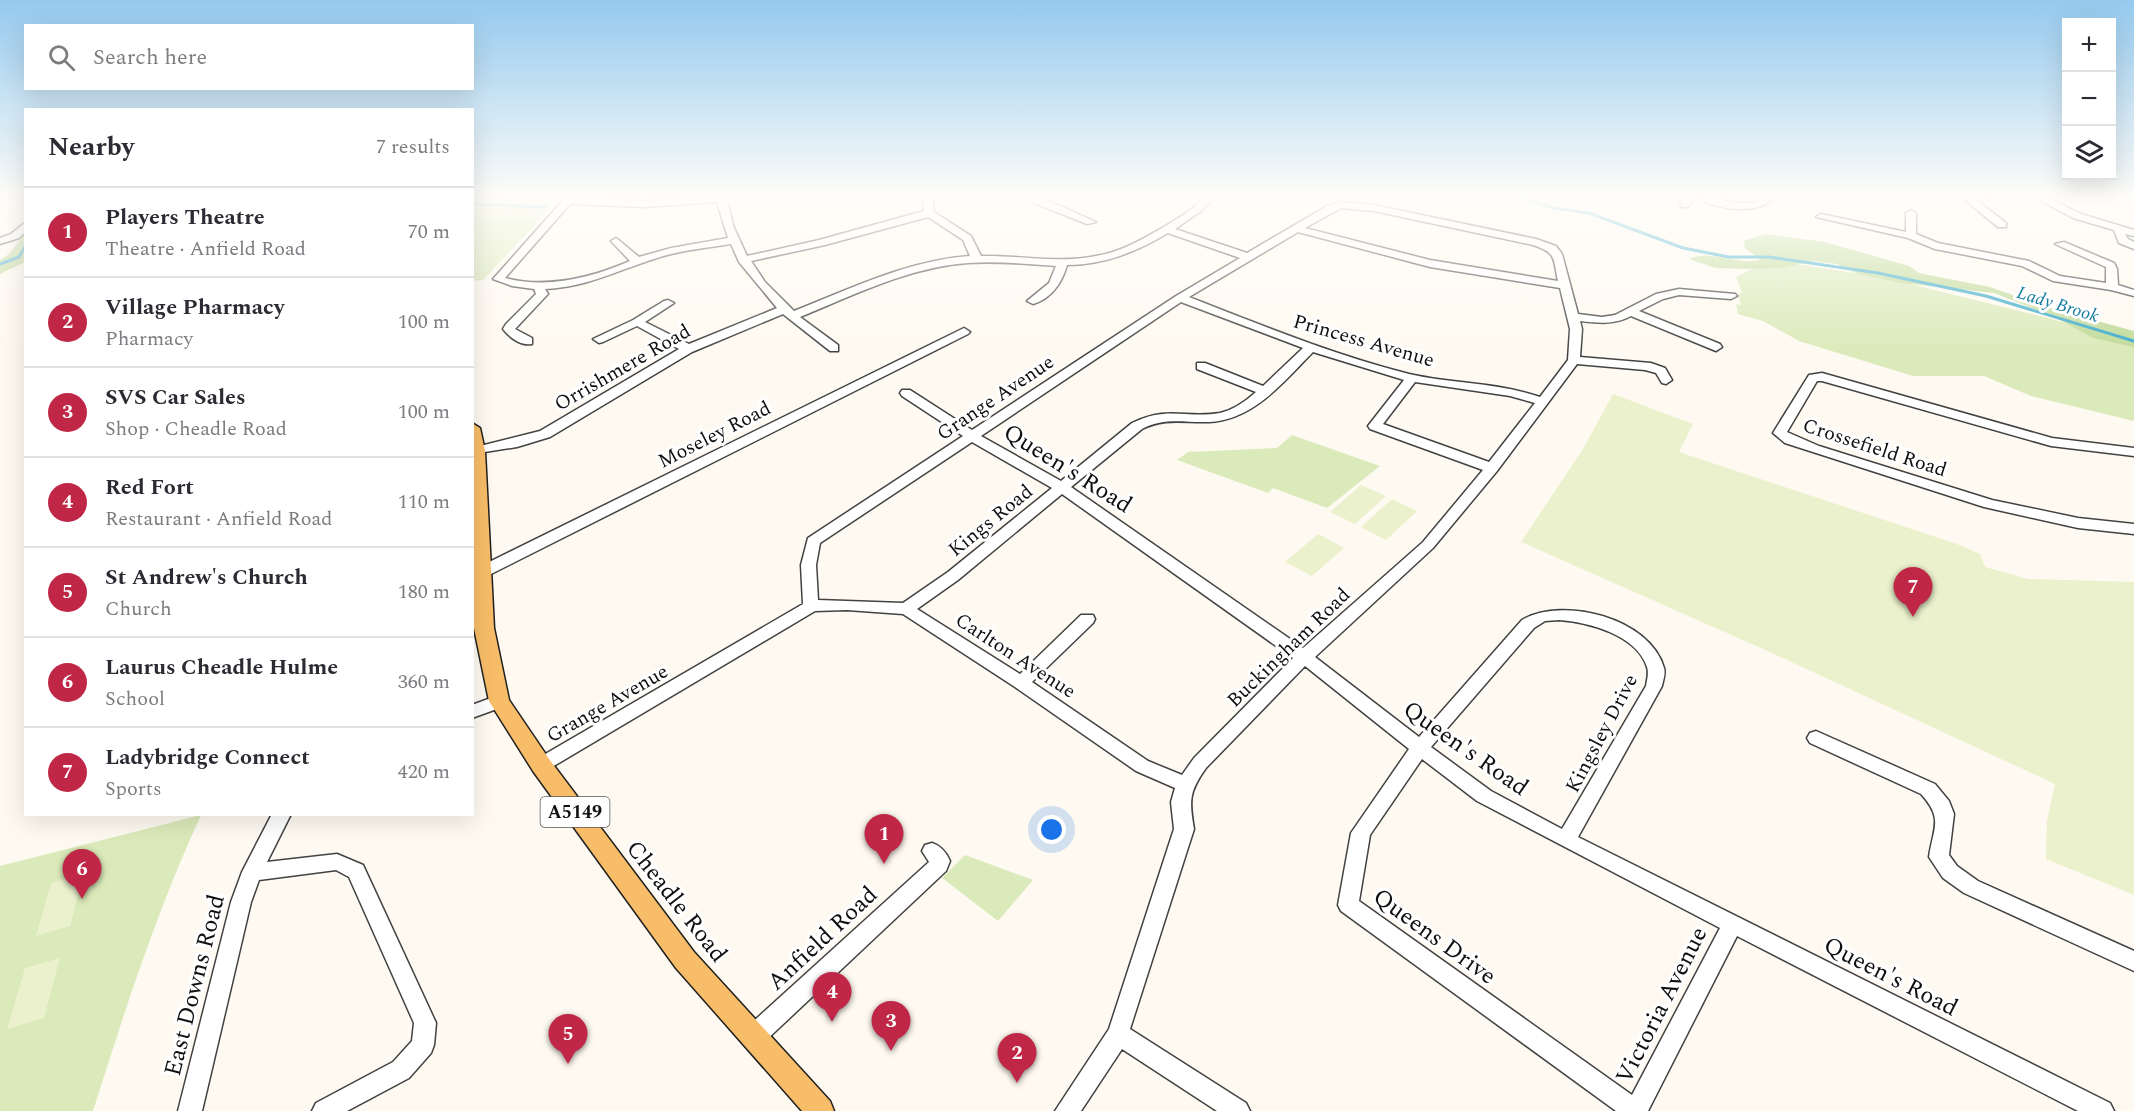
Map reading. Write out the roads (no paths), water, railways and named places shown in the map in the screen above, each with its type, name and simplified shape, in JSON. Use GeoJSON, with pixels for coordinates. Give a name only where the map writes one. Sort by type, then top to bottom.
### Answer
{"type":"FeatureCollection","features":[{"type":"Feature","properties":{"kind":"main road","name":"Cheadle Road"},"geometry":{"type":"LineString","coordinates":[[474,437],[477,451],[483,628],[499,701],[541,765],[685,960],[820,1111]]}},
{"type":"Feature","properties":{"kind":"street"},"geometry":{"type":"LineString","coordinates":[[525,249],[498,279],[516,285],[539,287],[614,271],[662,253],[685,249]]}},
{"type":"Feature","properties":{"kind":"street"},"geometry":{"type":"LineString","coordinates":[[625,249],[638,261]]}},
{"type":"Feature","properties":{"kind":"street"},"geometry":{"type":"LineString","coordinates":[[738,249],[743,260],[789,312],[834,348]]}},
{"type":"Feature","properties":{"kind":"street"},"geometry":{"type":"LineString","coordinates":[[743,260],[794,249]]}},
{"type":"Feature","properties":{"kind":"street"},"geometry":{"type":"LineString","coordinates":[[972,249],[977,259]]}},
{"type":"Feature","properties":{"kind":"street","name":"Orrishmere Road"},"geometry":{"type":"LineString","coordinates":[[477,451],[517,443],[545,434],[688,349],[922,267],[977,259],[1062,262],[1094,260],[1126,249]]}},
{"type":"Feature","properties":{"kind":"street"},"geometry":{"type":"LineString","coordinates":[[1223,249],[1250,258]]}},
{"type":"Feature","properties":{"kind":"street","name":"Grange Avenue"},"geometry":{"type":"LineString","coordinates":[[541,765],[811,606],[808,577],[809,552],[813,541],[1180,298],[1265,249]]}},
{"type":"Feature","properties":{"kind":"street"},"geometry":{"type":"LineString","coordinates":[[1363,249],[1423,263],[1514,279],[1565,285]]}},
{"type":"Feature","properties":{"kind":"street"},"geometry":{"type":"LineString","coordinates":[[1553,249],[1557,254],[1573,317],[1576,342],[1574,360],[1647,366],[1661,371],[1666,380]]}},
{"type":"Feature","properties":{"kind":"street"},"geometry":{"type":"LineString","coordinates":[[1950,249],[2025,263],[2057,279],[2112,287],[2134,293]]}},
{"type":"Feature","properties":{"kind":"street"},"geometry":{"type":"LineString","coordinates":[[2071,249],[2110,266],[2112,287]]}},
{"type":"Feature","properties":{"kind":"street"},"geometry":{"type":"LineString","coordinates":[[1033,301],[1046,294],[1056,283],[1062,262]]}},
{"type":"Feature","properties":{"kind":"street"},"geometry":{"type":"LineString","coordinates":[[528,341],[514,335],[509,329],[512,322],[534,304],[542,294],[539,287]]}},
{"type":"Feature","properties":{"kind":"street"},"geometry":{"type":"LineString","coordinates":[[1573,317],[1611,319],[1631,312],[1660,296],[1679,292],[1731,296]]}},
{"type":"Feature","properties":{"kind":"street","name":"Princess Avenue"},"geometry":{"type":"LineString","coordinates":[[1180,298],[1310,348],[1412,378],[1516,393],[1542,402]]}},
{"type":"Feature","properties":{"kind":"street"},"geometry":{"type":"LineString","coordinates":[[599,339],[637,322],[668,303]]}},
{"type":"Feature","properties":{"kind":"street"},"geometry":{"type":"LineString","coordinates":[[1631,312],[1716,347]]}},
{"type":"Feature","properties":{"kind":"street"},"geometry":{"type":"LineString","coordinates":[[637,322],[688,349]]}},
{"type":"Feature","properties":{"kind":"street","name":"Moseley Road"},"geometry":{"type":"LineString","coordinates":[[482,572],[964,332]]}},
{"type":"Feature","properties":{"kind":"street","name":"Kings Road"},"geometry":{"type":"LineString","coordinates":[[906,609],[953,576],[1061,487],[1149,419],[1162,415],[1210,418],[1239,411],[1310,348]]}},
{"type":"Feature","properties":{"kind":"street","name":"Buckingham Road"},"geometry":{"type":"LineString","coordinates":[[1066,1111],[1100,1065],[1118,1034],[1184,829],[1180,802],[1185,784],[1200,762],[1304,657],[1428,545],[1492,468],[1574,360]]}},
{"type":"Feature","properties":{"kind":"street"},"geometry":{"type":"LineString","coordinates":[[1201,366],[1264,391]]}},
{"type":"Feature","properties":{"kind":"street","name":"Crossefield Road"},"geometry":{"type":"LineString","coordinates":[[2134,452],[2051,442],[1822,377],[1813,378],[1780,433],[1790,440],[1814,449],[1989,504],[2078,523],[2134,529]]}},
{"type":"Feature","properties":{"kind":"street"},"geometry":{"type":"LineString","coordinates":[[1412,378],[1375,426],[1492,468]]}},
{"type":"Feature","properties":{"kind":"street","name":"Queen's Road"},"geometry":{"type":"LineString","coordinates":[[906,393],[972,436],[1061,487],[1304,657],[1484,796],[1566,840],[2102,1111]]}},
{"type":"Feature","properties":{"kind":"street"},"geometry":{"type":"LineString","coordinates":[[811,606],[832,603],[906,609]]}},
{"type":"Feature","properties":{"kind":"street","name":"Carlton Avenue"},"geometry":{"type":"LineString","coordinates":[[906,609],[1021,683],[1142,766],[1185,784]]}},
{"type":"Feature","properties":{"kind":"street","name":"Kingsley Drive"},"geometry":{"type":"LineString","coordinates":[[1420,748],[1528,624],[1545,616],[1567,614],[1589,618],[1615,627],[1649,653],[1657,670],[1654,686],[1566,840]]}},
{"type":"Feature","properties":{"kind":"street"},"geometry":{"type":"LineString","coordinates":[[1021,683],[1088,619]]}},
{"type":"Feature","properties":{"kind":"street"},"geometry":{"type":"LineString","coordinates":[[474,711],[499,701]]}},
{"type":"Feature","properties":{"kind":"street"},"geometry":{"type":"LineString","coordinates":[[1816,738],[1928,789],[1942,803],[1947,820],[1941,837],[1939,856],[1950,872],[1971,888],[2134,962]]}},
{"type":"Feature","properties":{"kind":"street","name":"Queens Drive"},"geometry":{"type":"LineString","coordinates":[[1420,748],[1361,833],[1348,905],[1636,1111]]}},
{"type":"Feature","properties":{"kind":"street","name":"East Downs Road"},"geometry":{"type":"LineString","coordinates":[[190,1111],[241,902],[252,872],[281,816]]}},
{"type":"Feature","properties":{"kind":"street","name":"Anfield Road"},"geometry":{"type":"LineString","coordinates":[[754,1036],[936,868],[940,861],[932,851]]}},
{"type":"Feature","properties":{"kind":"street"},"geometry":{"type":"LineString","coordinates":[[252,872],[337,862],[356,871],[425,1023],[423,1045],[401,1070],[324,1111]]}},
{"type":"Feature","properties":{"kind":"street","name":"Victoria Avenue"},"geometry":{"type":"LineString","coordinates":[[1636,1111],[1733,923]]}},
{"type":"Feature","properties":{"kind":"street"},"geometry":{"type":"LineString","coordinates":[[1118,1034],[1238,1111]]}},
{"type":"Feature","properties":{"kind":"waterway"},"geometry":{"type":"LineString","coordinates":[[0,264],[19,257],[24,249]]}},
{"type":"Feature","properties":{"kind":"waterway","name":"Lady Brook"},"geometry":{"type":"LineString","coordinates":[[1687,249],[1729,257],[1769,257],[1878,273],[1986,296],[2134,341]]}},
{"type":"Feature","properties":{"kind":"place","name":"Ladybridge Connect"},"geometry":{"type":"Point","coordinates":[1913,617]}},
{"type":"Feature","properties":{"kind":"place","name":"Players Theatre"},"geometry":{"type":"Point","coordinates":[884,864]}},
{"type":"Feature","properties":{"kind":"place","name":"Laurus Cheadle Hulme"},"geometry":{"type":"Point","coordinates":[82,899]}},
{"type":"Feature","properties":{"kind":"place","name":"Red Fort"},"geometry":{"type":"Point","coordinates":[832,1022]}},
{"type":"Feature","properties":{"kind":"place","name":"SVS Car Sales"},"geometry":{"type":"Point","coordinates":[891,1051]}},
{"type":"Feature","properties":{"kind":"place","name":"St Andrew's Church"},"geometry":{"type":"Point","coordinates":[568,1064]}},
{"type":"Feature","properties":{"kind":"place","name":"Village Pharmacy"},"geometry":{"type":"Point","coordinates":[1017,1083]}}]}
